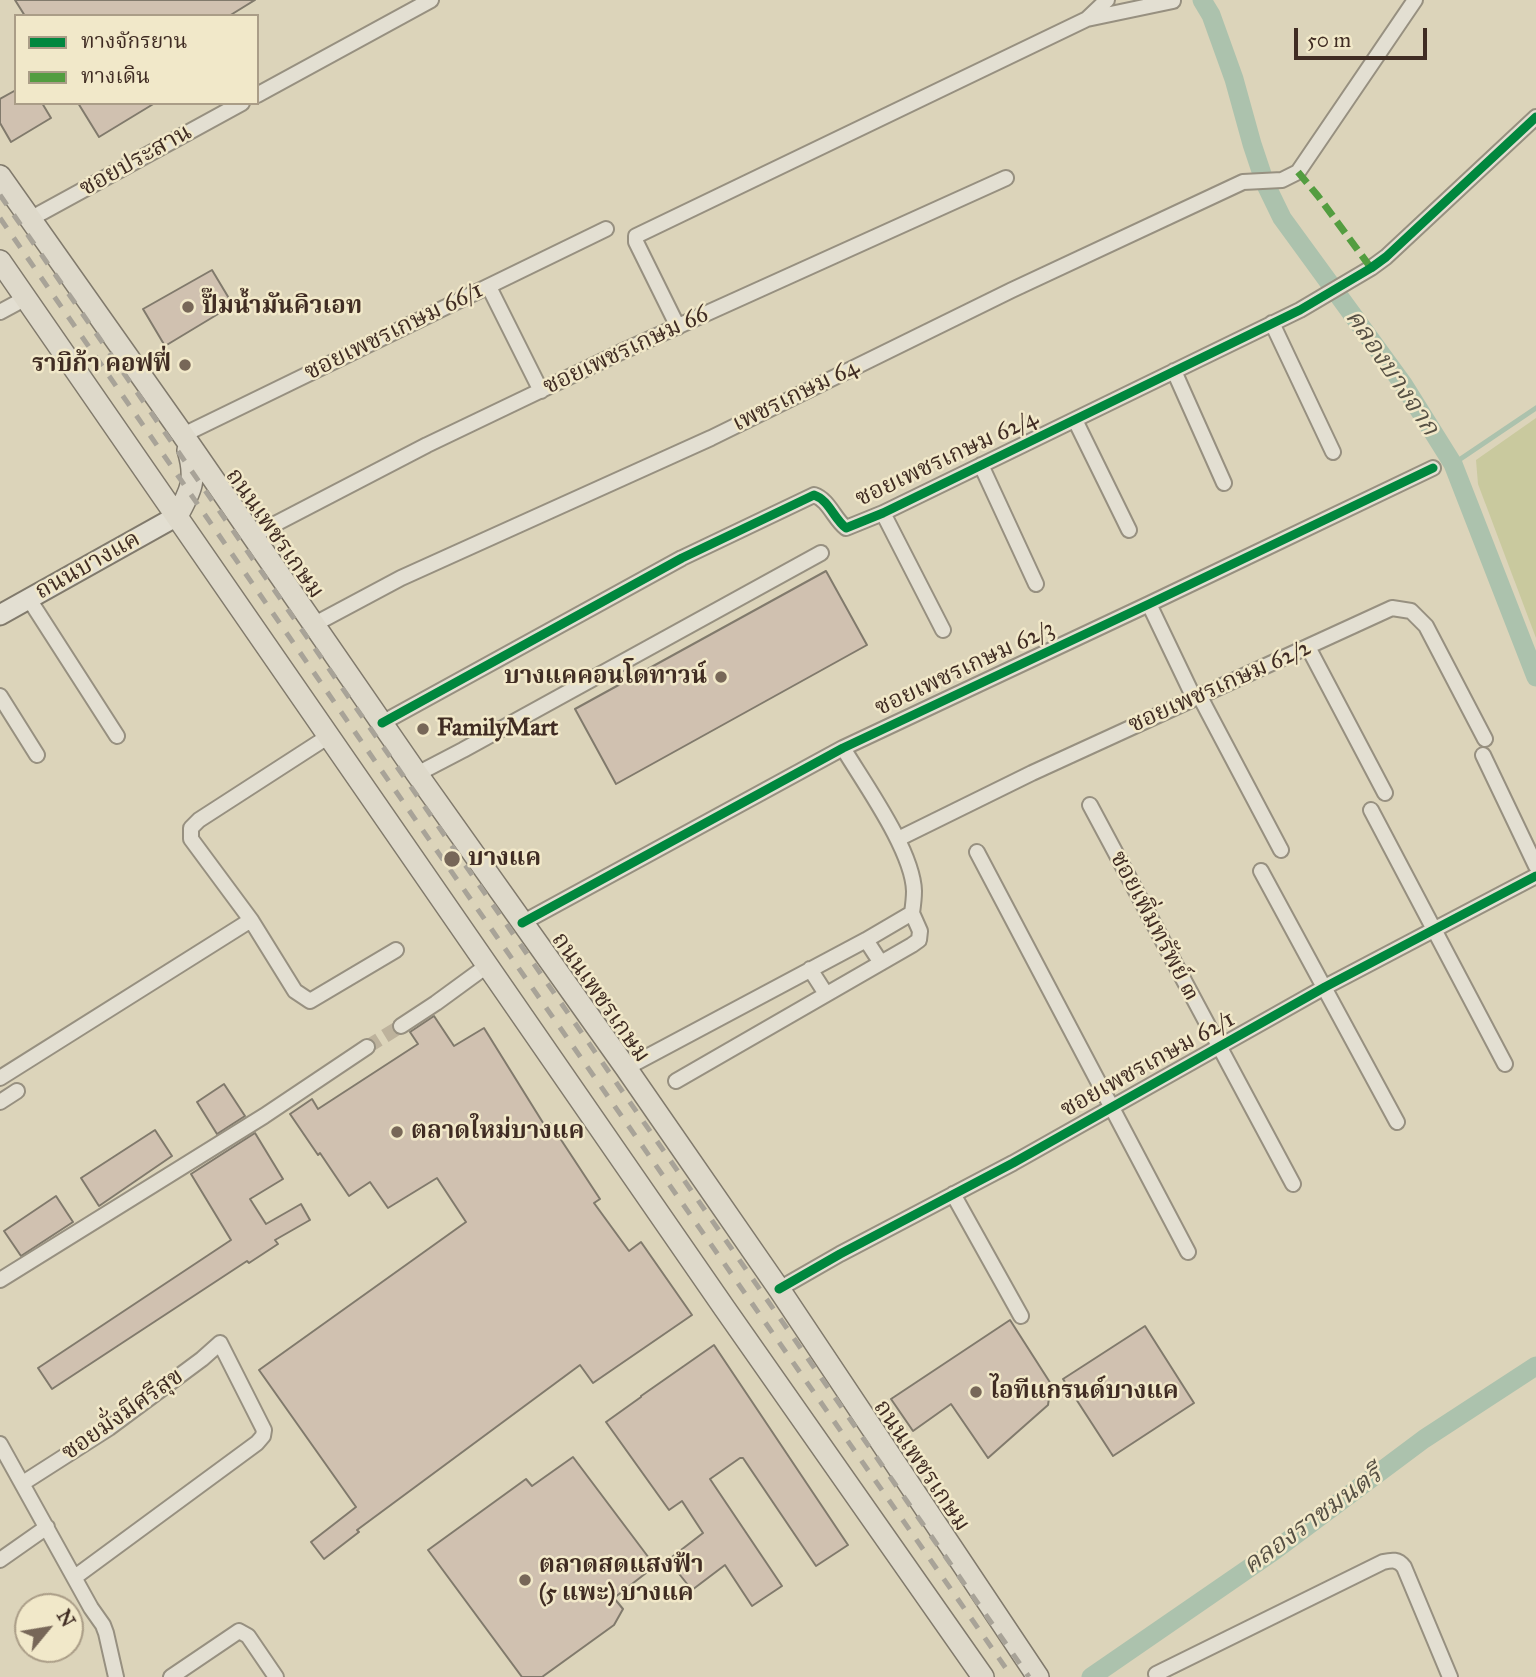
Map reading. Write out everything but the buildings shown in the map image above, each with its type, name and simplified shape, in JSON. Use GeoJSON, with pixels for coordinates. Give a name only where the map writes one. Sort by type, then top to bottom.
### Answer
{"type":"FeatureCollection","features":[{"type":"Feature","properties":{"kind":"main road","name":"ถนนเพชรเกษม"},"geometry":{"type":"LineString","coordinates":[[0,176],[779,1289],[1038,1677]]}},
{"type":"Feature","properties":{"kind":"main road"},"geometry":{"type":"LineString","coordinates":[[0,261],[983,1677]]}},
{"type":"Feature","properties":{"kind":"main road"},"geometry":{"type":"LineString","coordinates":[[177,516],[192,486],[193,475],[183,435]]}},
{"type":"Feature","properties":{"kind":"main road","name":"ถนนบางแค"},"geometry":{"type":"LineString","coordinates":[[0,615],[177,516]]}},
{"type":"Feature","properties":{"kind":"street"},"geometry":{"type":"LineString","coordinates":[[259,94],[431,0]]}},
{"type":"Feature","properties":{"kind":"street"},"geometry":{"type":"LineString","coordinates":[[1087,19],[1107,0]]}},
{"type":"Feature","properties":{"kind":"street","name":"เพชรเกษม 64"},"geometry":{"type":"LineString","coordinates":[[313,625],[401,578],[711,438],[1012,290],[1243,182],[1282,180],[1298,172],[1415,0]]}},
{"type":"Feature","properties":{"kind":"street"},"geometry":{"type":"LineString","coordinates":[[678,327],[636,242],[636,236],[1087,19],[1173,1]]}},
{"type":"Feature","properties":{"kind":"street","name":"ซอยประสาน"},"geometry":{"type":"LineString","coordinates":[[30,219],[238,105]]}},
{"type":"Feature","properties":{"kind":"street","name":"ซอยเพชรเกษม 62/4"},"geometry":{"type":"LineString","coordinates":[[382,723],[682,558],[814,495],[823,499],[846,528],[883,513],[1300,310],[1386,257],[1536,117]]}},
{"type":"Feature","properties":{"kind":"street","name":"ซอยเพชรเกษม 66"},"geometry":{"type":"LineString","coordinates":[[252,536],[427,445],[621,352],[1006,178]]}},
{"type":"Feature","properties":{"kind":"street","name":"ซอยเพชรเกษม 66/1"},"geometry":{"type":"LineString","coordinates":[[183,435],[606,229]]}},
{"type":"Feature","properties":{"kind":"street"},"geometry":{"type":"LineString","coordinates":[[489,287],[541,391]]}},
{"type":"Feature","properties":{"kind":"street"},"geometry":{"type":"LineString","coordinates":[[0,312],[26,298]]}},
{"type":"Feature","properties":{"kind":"street"},"geometry":{"type":"LineString","coordinates":[[1272,323],[1332,453]]}},
{"type":"Feature","properties":{"kind":"street"},"geometry":{"type":"LineString","coordinates":[[1174,371],[1224,483]]}},
{"type":"Feature","properties":{"kind":"street"},"geometry":{"type":"LineString","coordinates":[[1075,419],[1129,530]]}},
{"type":"Feature","properties":{"kind":"street"},"geometry":{"type":"LineString","coordinates":[[981,465],[1037,584]]}},
{"type":"Feature","properties":{"kind":"street","name":"ซอยเพชรเกษม 62/3"},"geometry":{"type":"LineString","coordinates":[[523,923],[843,748],[1433,468]]}},
{"type":"Feature","properties":{"kind":"street"},"geometry":{"type":"LineString","coordinates":[[883,513],[943,630]]}},
{"type":"Feature","properties":{"kind":"street"},"geometry":{"type":"LineString","coordinates":[[416,774],[821,554]]}},
{"type":"Feature","properties":{"kind":"street"},"geometry":{"type":"LineString","coordinates":[[29,599],[117,736]]}},
{"type":"Feature","properties":{"kind":"street"},"geometry":{"type":"LineString","coordinates":[[1149,604],[1281,850]]}},
{"type":"Feature","properties":{"kind":"street","name":"ซอยเพชรเกษม 62/2"},"geometry":{"type":"LineString","coordinates":[[898,839],[1032,773],[1392,608],[1411,611],[1426,626],[1485,739]]}},
{"type":"Feature","properties":{"kind":"street"},"geometry":{"type":"LineString","coordinates":[[1308,647],[1385,793]]}},
{"type":"Feature","properties":{"kind":"street"},"geometry":{"type":"LineString","coordinates":[[0,696],[37,755]]}},
{"type":"Feature","properties":{"kind":"street"},"geometry":{"type":"LineString","coordinates":[[329,736],[207,814],[191,828],[191,839],[251,920],[295,991],[310,1001],[396,950]]}},
{"type":"Feature","properties":{"kind":"street"},"geometry":{"type":"LineString","coordinates":[[676,1081],[919,940],[912,913],[914,890],[908,863],[898,839],[843,748]]}},
{"type":"Feature","properties":{"kind":"street"},"geometry":{"type":"LineString","coordinates":[[1483,755],[1536,866]]}},
{"type":"Feature","properties":{"kind":"street","name":"ซอยเพิ่มทรัพย์ ๓"},"geometry":{"type":"LineString","coordinates":[[1090,806],[1293,1184]]}},
{"type":"Feature","properties":{"kind":"street"},"geometry":{"type":"LineString","coordinates":[[1371,810],[1505,1064]]}},
{"type":"Feature","properties":{"kind":"street"},"geometry":{"type":"LineString","coordinates":[[976,852],[1188,1252]]}},
{"type":"Feature","properties":{"kind":"street"},"geometry":{"type":"LineString","coordinates":[[1261,871],[1396,1122]]}},
{"type":"Feature","properties":{"kind":"street","name":"ซอยเพชรเกษม 62/1"},"geometry":{"type":"LineString","coordinates":[[779,1289],[1013,1163],[1325,987],[1536,876]]}},
{"type":"Feature","properties":{"kind":"street"},"geometry":{"type":"LineString","coordinates":[[626,1068],[912,913]]}},
{"type":"Feature","properties":{"kind":"street"},"geometry":{"type":"LineString","coordinates":[[0,1078],[251,920]]}},
{"type":"Feature","properties":{"kind":"street"},"geometry":{"type":"LineString","coordinates":[[866,940],[881,963]]}},
{"type":"Feature","properties":{"kind":"street"},"geometry":{"type":"LineString","coordinates":[[401,1026],[488,965]]}},
{"type":"Feature","properties":{"kind":"street"},"geometry":{"type":"LineString","coordinates":[[810,969],[826,995]]}},
{"type":"Feature","properties":{"kind":"street"},"geometry":{"type":"LineString","coordinates":[[0,1280],[264,1116],[367,1046]]}},
{"type":"Feature","properties":{"kind":"street"},"geometry":{"type":"LineString","coordinates":[[0,1102],[17,1091]]}},
{"type":"Feature","properties":{"kind":"street"},"geometry":{"type":"LineString","coordinates":[[953,1194],[1021,1316]]}},
{"type":"Feature","properties":{"kind":"street","name":"ซอยมั่งมีศรีสุข"},"geometry":{"type":"LineString","coordinates":[[23,1483],[108,1428],[220,1343],[264,1430],[263,1436],[75,1577]]}},
{"type":"Feature","properties":{"kind":"street"},"geometry":{"type":"LineString","coordinates":[[0,1444],[107,1633],[117,1677]]}},
{"type":"Feature","properties":{"kind":"street"},"geometry":{"type":"LineString","coordinates":[[0,1560],[47,1527]]}},
{"type":"Feature","properties":{"kind":"street"},"geometry":{"type":"LineString","coordinates":[[1156,1674],[1383,1562],[1394,1560],[1404,1567],[1450,1677]]}},
{"type":"Feature","properties":{"kind":"street"},"geometry":{"type":"LineString","coordinates":[[171,1677],[239,1631],[248,1636],[275,1677]]}},
{"type":"Feature","properties":{"kind":"green space"},"geometry":{"type":"Polygon","coordinates":[[[1536,418],[1536,638],[1478,484],[1476,460],[1536,418]]]}},
{"type":"Feature","properties":{"kind":"waterway","name":"คลองบางจาก"},"geometry":{"type":"LineString","coordinates":[[1202,0],[1211,15],[1234,79],[1265,183],[1282,218],[1403,384],[1453,464],[1536,677]]}},
{"type":"Feature","properties":{"kind":"waterway"},"geometry":{"type":"LineString","coordinates":[[1453,464],[1536,408]]}},
{"type":"Feature","properties":{"kind":"waterway","name":"คลองราชมนตรี"},"geometry":{"type":"LineString","coordinates":[[1091,1677],[1274,1551],[1424,1439],[1536,1366]]}},
{"type":"Feature","properties":{"kind":"tunnel"},"geometry":{"type":"LineString","coordinates":[[367,1047],[401,1026]]}},
{"type":"Feature","properties":{"kind":"railway"},"geometry":{"type":"LineString","coordinates":[[0,195],[1029,1677]]}},
{"type":"Feature","properties":{"kind":"railway"},"geometry":{"type":"LineString","coordinates":[[0,218],[1012,1677]]}},
{"type":"Feature","properties":{"kind":"marked path"},"geometry":{"type":"LineString","coordinates":[[1298,172],[1371,268]]}},
{"type":"Feature","properties":{"kind":"cycle path"},"geometry":{"type":"LineString","coordinates":[[382,723],[682,558],[814,495],[824,501],[846,528],[883,513],[1300,310],[1386,257],[1536,117]]}},
{"type":"Feature","properties":{"kind":"cycle path"},"geometry":{"type":"LineString","coordinates":[[522,923],[843,748],[1433,468]]}},
{"type":"Feature","properties":{"kind":"cycle path"},"geometry":{"type":"LineString","coordinates":[[779,1289],[1013,1163],[1325,987],[1536,876]]}},
{"type":"Feature","properties":{"kind":"place","name":"ปั๊มน้ำมันคิวเอท"},"geometry":{"type":"Point","coordinates":[188,307]}},
{"type":"Feature","properties":{"kind":"place","name":"ราบิก้า คอฟฟี่"},"geometry":{"type":"Point","coordinates":[185,365]}},
{"type":"Feature","properties":{"kind":"place","name":"บางแคคอนโดทาวน์"},"geometry":{"type":"Point","coordinates":[721,677]}},
{"type":"Feature","properties":{"kind":"place","name":"FamilyMart"},"geometry":{"type":"Point","coordinates":[423,729]}},
{"type":"Feature","properties":{"kind":"place","name":"บางแค"},"geometry":{"type":"Point","coordinates":[452,859]}},
{"type":"Feature","properties":{"kind":"place","name":"ตลาดใหม่บางแค"},"geometry":{"type":"Point","coordinates":[397,1132]}},
{"type":"Feature","properties":{"kind":"place","name":"ไอทีแกรนด์บางแค"},"geometry":{"type":"Point","coordinates":[976,1392]}},
{"type":"Feature","properties":{"kind":"place","name":"ตลาดสดแสงฟ้า (5 แพะ) บางแค"},"geometry":{"type":"Point","coordinates":[525,1580]}}]}
